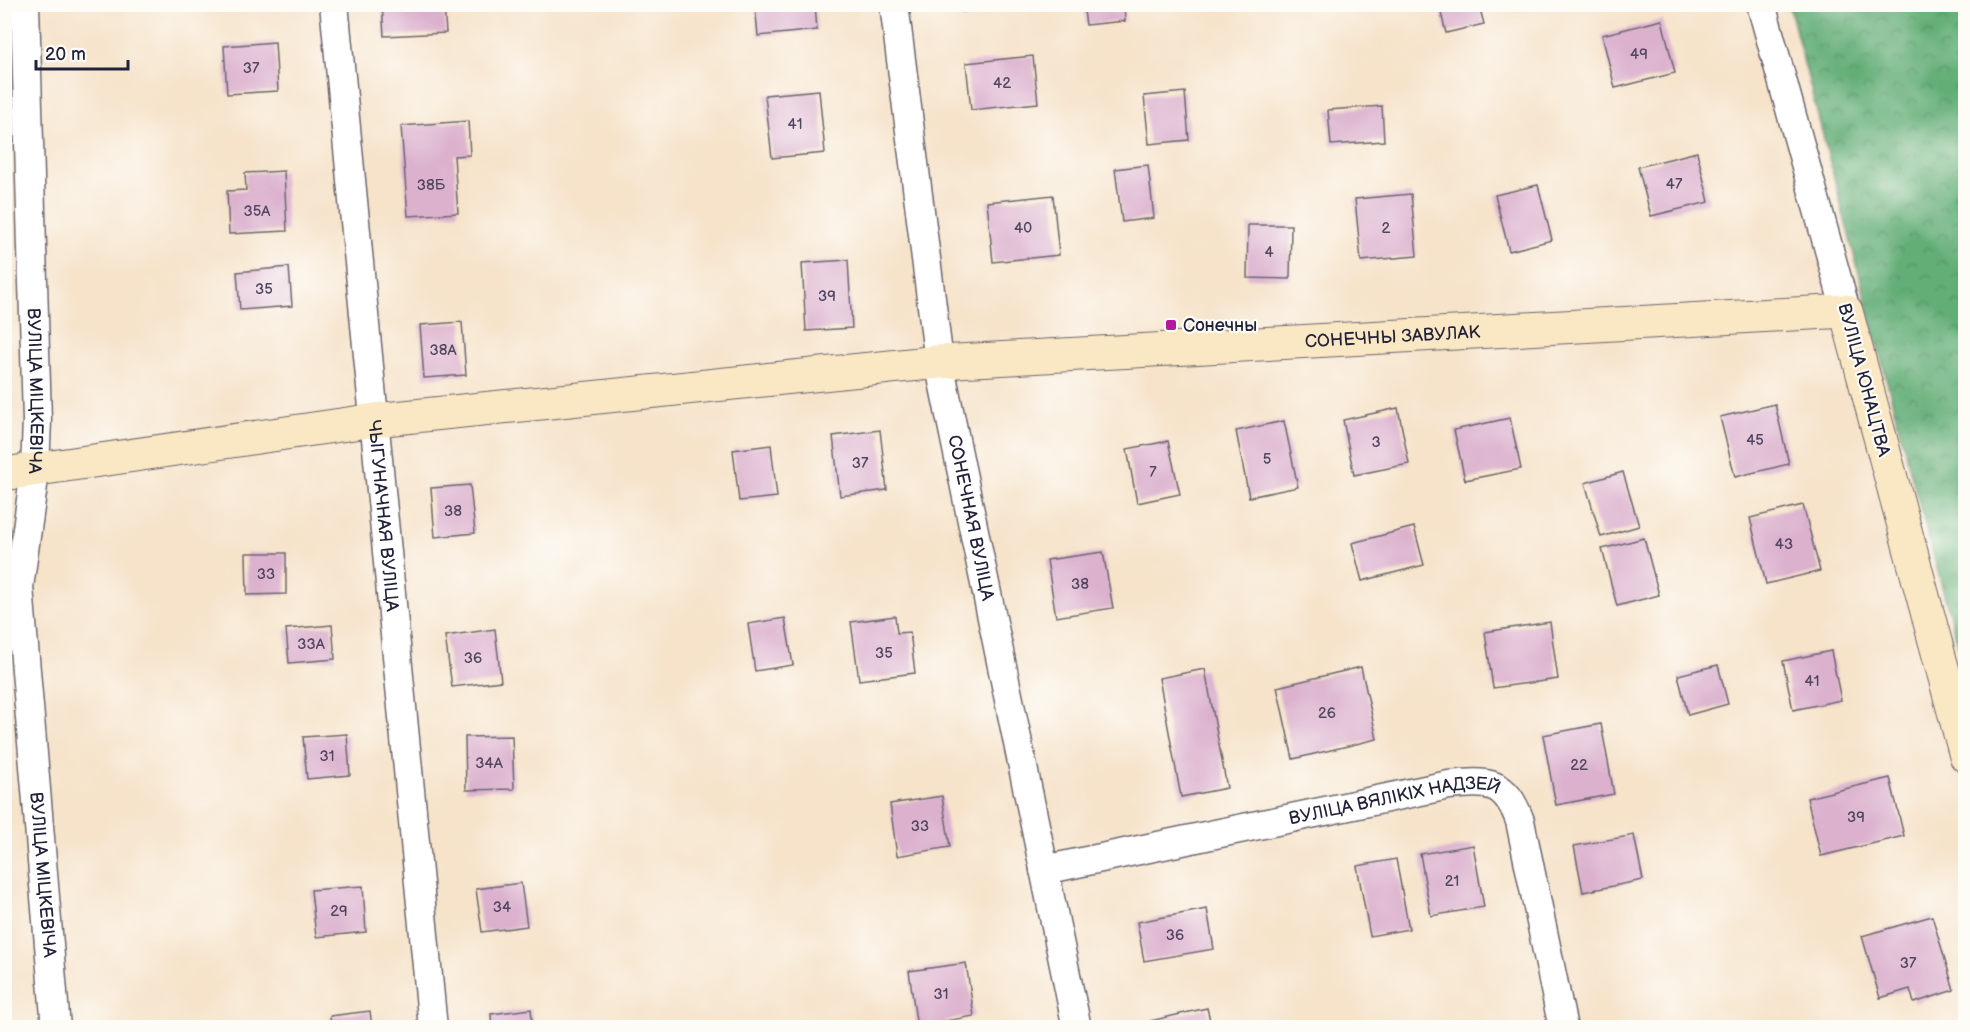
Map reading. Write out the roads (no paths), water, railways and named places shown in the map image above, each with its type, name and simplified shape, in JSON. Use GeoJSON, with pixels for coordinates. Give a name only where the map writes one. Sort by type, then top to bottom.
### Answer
{"type":"FeatureCollection","features":[{"type":"Feature","properties":{"kind":"street","name":"ВУЛІЦА МІЦКЕВІЧА"},"geometry":{"type":"LineString","coordinates":[[25,4],[37,420],[20,472],[19,587],[56,1028]]}},
{"type":"Feature","properties":{"kind":"street","name":"ЧЫГУНАЧНАЯ ВУЛІЦА"},"geometry":{"type":"LineString","coordinates":[[334,4],[433,1028]]}},
{"type":"Feature","properties":{"kind":"street","name":"СОНЕЧНАЯ ВУЛІЦА"},"geometry":{"type":"LineString","coordinates":[[894,4],[939,362],[1077,1028]]}},
{"type":"Feature","properties":{"kind":"street","name":"ВУЛІЦА ЮНАЦТВА"},"geometry":{"type":"LineString","coordinates":[[1761,4],[1965,756]]}},
{"type":"Feature","properties":{"kind":"street","name":"СОНЕЧНЫ ЗАВУЛАК"},"geometry":{"type":"LineString","coordinates":[[20,472],[375,420],[939,362],[1846,311]]}},
{"type":"Feature","properties":{"kind":"street","name":"ВУЛІЦА ВЯЛІКІХ НАДЗЕЙ"},"geometry":{"type":"LineString","coordinates":[[1044,870],[1449,785],[1478,782],[1499,786],[1513,801],[1520,821],[1563,1028]]}},
{"type":"Feature","properties":{"kind":"place","name":"Сонечны"},"geometry":{"type":"Point","coordinates":[1171,325]}}]}
